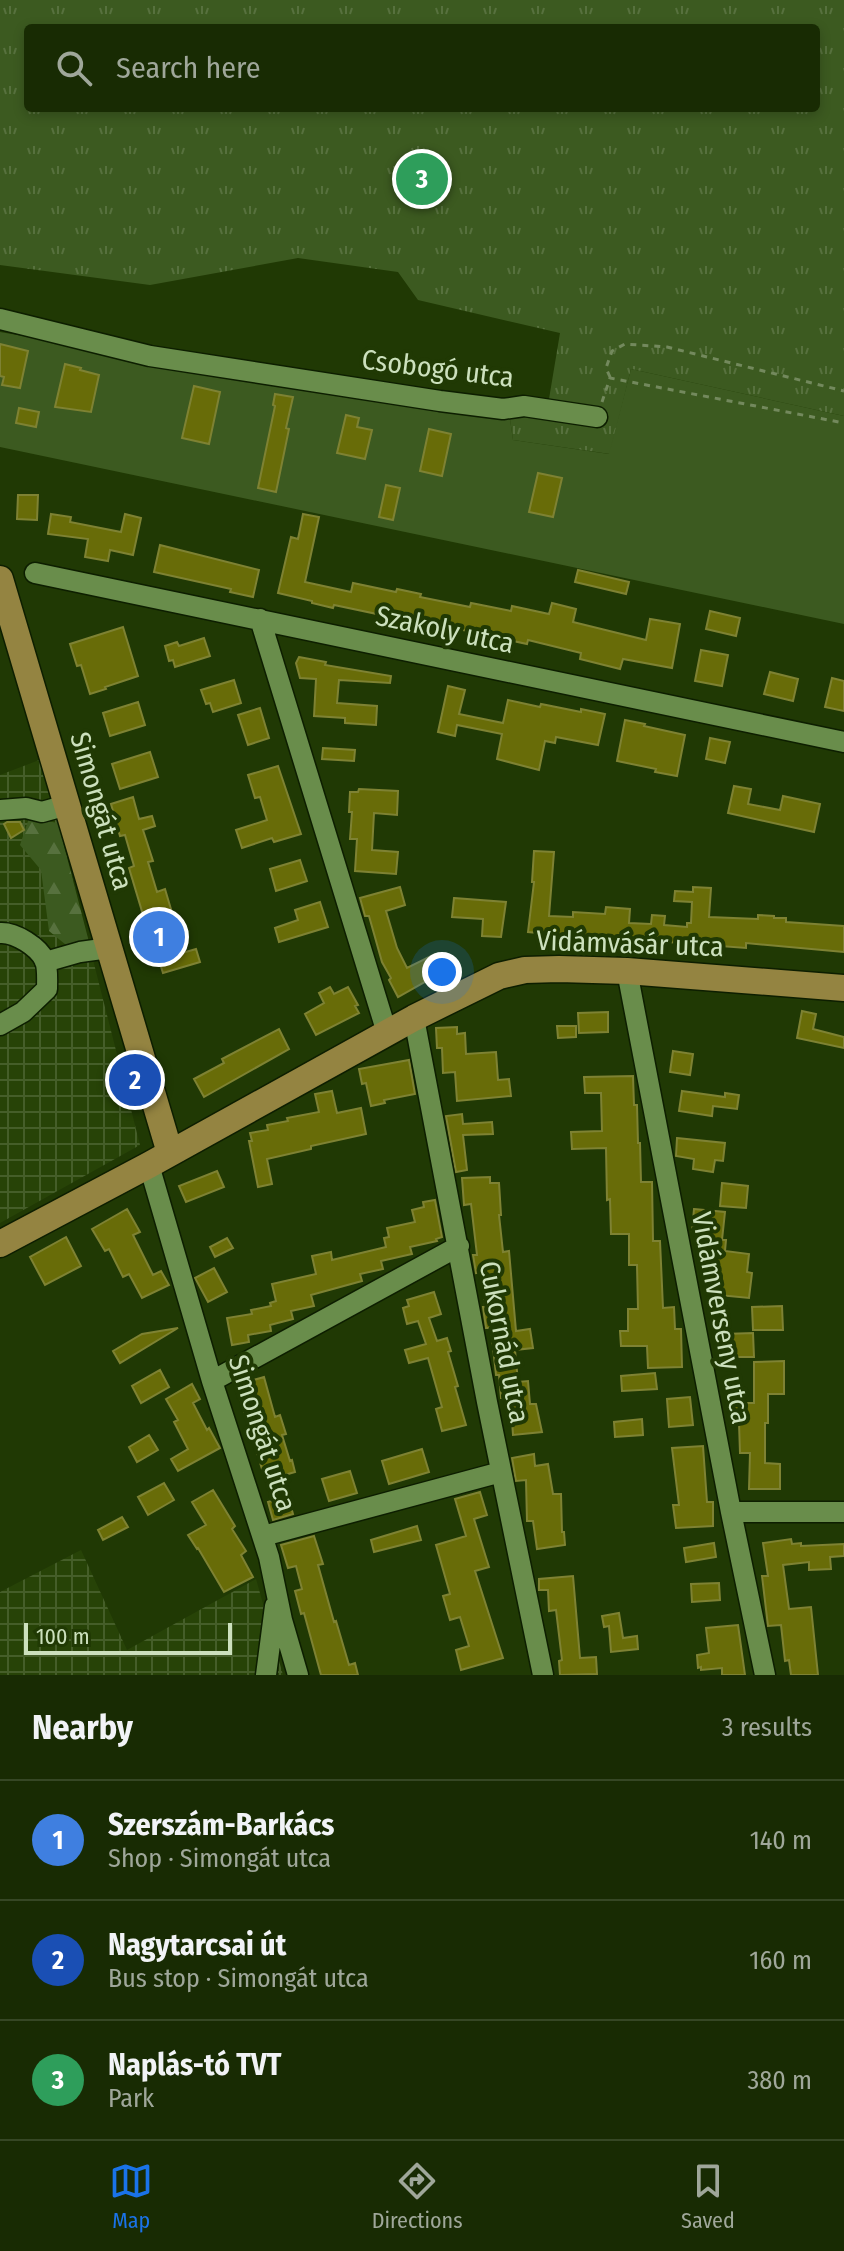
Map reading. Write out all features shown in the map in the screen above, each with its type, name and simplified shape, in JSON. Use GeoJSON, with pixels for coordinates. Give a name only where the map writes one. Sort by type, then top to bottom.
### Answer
{"type":"FeatureCollection","features":[{"type":"Feature","properties":{"kind":"main road","name":"Simongát utca"},"geometry":{"type":"LineString","coordinates":[[0,579],[109,948],[160,1159]]}},
{"type":"Feature","properties":{"kind":"main road","name":"Vidámvásár utca"},"geometry":{"type":"LineString","coordinates":[[0,1244],[414,1018],[485,981],[513,972],[538,969],[627,971],[844,988]]}},
{"type":"Feature","properties":{"kind":"street","name":"Csobogó utca"},"geometry":{"type":"LineString","coordinates":[[0,319],[150,356],[440,401],[503,409],[524,406],[597,417]]}},
{"type":"Feature","properties":{"kind":"street","name":"Szakoly utca"},"geometry":{"type":"LineString","coordinates":[[35,573],[844,742]]}},
{"type":"Feature","properties":{"kind":"street"},"geometry":{"type":"LineString","coordinates":[[260,619],[387,1033]]}},
{"type":"Feature","properties":{"kind":"street"},"geometry":{"type":"LineString","coordinates":[[0,810],[26,808],[42,812],[67,805]]}},
{"type":"Feature","properties":{"kind":"street"},"geometry":{"type":"LineString","coordinates":[[0,933],[6,932],[28,942],[45,962],[47,989],[23,1012],[0,1025]]}},
{"type":"Feature","properties":{"kind":"street"},"geometry":{"type":"LineString","coordinates":[[45,962],[109,948]]}},
{"type":"Feature","properties":{"kind":"street","name":"Vidámverseny utca"},"geometry":{"type":"LineString","coordinates":[[627,971],[765,1675]]}},
{"type":"Feature","properties":{"kind":"street","name":"Cukornád utca"},"geometry":{"type":"LineString","coordinates":[[414,1018],[543,1675]]}},
{"type":"Feature","properties":{"kind":"street","name":"Simongát utca"},"geometry":{"type":"LineString","coordinates":[[160,1159],[212,1381],[263,1536],[298,1675]]}},
{"type":"Feature","properties":{"kind":"street"},"geometry":{"type":"LineString","coordinates":[[212,1381],[459,1246]]}},
{"type":"Feature","properties":{"kind":"street"},"geometry":{"type":"LineString","coordinates":[[263,1536],[501,1472]]}},
{"type":"Feature","properties":{"kind":"street"},"geometry":{"type":"LineString","coordinates":[[731,1512],[844,1512]]}},
{"type":"Feature","properties":{"kind":"street"},"geometry":{"type":"LineString","coordinates":[[266,1675],[277,1598]]}},
{"type":"Feature","properties":{"kind":"path"},"geometry":{"type":"LineString","coordinates":[[597,417],[610,378],[606,368],[612,351],[625,344],[667,347],[844,391]]}},
{"type":"Feature","properties":{"kind":"path"},"geometry":{"type":"LineString","coordinates":[[610,378],[844,423]]}},
{"type":"Feature","properties":{"kind":"shaded area"},"geometry":{"type":"Polygon","coordinates":[[[42,759],[140,1145],[0,1223],[0,775],[42,759]]]}},
{"type":"Feature","properties":{"kind":"shaded area"},"geometry":{"type":"Polygon","coordinates":[[[81,1550],[127,1650],[256,1579],[283,1675],[0,1675],[0,1592],[81,1550]]]}},
{"type":"Feature","properties":{"kind":"green space"},"geometry":{"type":"Polygon","coordinates":[[[0,0],[844,0],[844,416],[631,369],[610,454],[513,440],[510,419],[548,405],[560,333],[418,300],[398,272],[298,258],[150,285],[0,265],[0,0]]]}},
{"type":"Feature","properties":{"kind":"green space"},"geometry":{"type":"Polygon","coordinates":[[[0,332],[510,419],[513,440],[609,454],[631,369],[844,416],[844,624],[0,447],[0,332]]]}},
{"type":"Feature","properties":{"kind":"green space"},"geometry":{"type":"Polygon","coordinates":[[[29,818],[58,823],[89,942],[71,949],[49,931],[41,870],[20,845],[29,818]]]}},
{"type":"Feature","properties":{"kind":"building"},"geometry":{"type":"Polygon","coordinates":[[[0,344],[28,351],[20,388],[2,385],[0,344]]]}},
{"type":"Feature","properties":{"kind":"building"},"geometry":{"type":"Polygon","coordinates":[[[65,364],[99,375],[91,412],[55,407],[65,364]]]}},
{"type":"Feature","properties":{"kind":"building"},"geometry":{"type":"Polygon","coordinates":[[[194,386],[220,392],[209,444],[182,438],[194,386]]]}},
{"type":"Feature","properties":{"kind":"building"},"geometry":{"type":"Polygon","coordinates":[[[275,394],[293,397],[276,492],[258,488],[275,394]]]}},
{"type":"Feature","properties":{"kind":"building"},"geometry":{"type":"Polygon","coordinates":[[[19,408],[39,412],[36,427],[16,423],[19,408]]]}},
{"type":"Feature","properties":{"kind":"building"},"geometry":{"type":"Polygon","coordinates":[[[346,415],[359,418],[357,427],[372,430],[365,459],[337,453],[346,415]]]}},
{"type":"Feature","properties":{"kind":"building"},"geometry":{"type":"Polygon","coordinates":[[[429,429],[451,434],[442,476],[420,471],[429,429]]]}},
{"type":"Feature","properties":{"kind":"building"},"geometry":{"type":"Polygon","coordinates":[[[538,473],[562,478],[553,517],[529,512],[538,473]]]}},
{"type":"Feature","properties":{"kind":"building"},"geometry":{"type":"Polygon","coordinates":[[[386,485],[400,488],[393,520],[379,517],[386,485]]]}},
{"type":"Feature","properties":{"kind":"building"},"geometry":{"type":"Polygon","coordinates":[[[18,495],[38,495],[37,520],[17,519],[18,495]]]}},
{"type":"Feature","properties":{"kind":"building"},"geometry":{"type":"Polygon","coordinates":[[[51,514],[71,517],[70,522],[121,532],[125,514],[141,518],[133,555],[110,550],[108,561],[85,557],[88,539],[48,534],[51,514]]]}},
{"type":"Feature","properties":{"kind":"building"},"geometry":{"type":"Polygon","coordinates":[[[303,514],[319,517],[305,582],[351,592],[353,583],[396,592],[397,589],[470,607],[471,603],[511,611],[512,606],[549,614],[552,603],[576,609],[573,622],[646,640],[650,619],[680,624],[672,668],[623,659],[620,669],[580,659],[581,653],[528,640],[527,644],[334,605],[333,608],[278,593],[291,537],[298,539],[303,514]]]}},
{"type":"Feature","properties":{"kind":"building"},"geometry":{"type":"Polygon","coordinates":[[[160,545],[259,570],[253,597],[154,572],[160,545]]]}},
{"type":"Feature","properties":{"kind":"building"},"geometry":{"type":"Polygon","coordinates":[[[578,570],[629,582],[626,594],[575,582],[578,570]]]}},
{"type":"Feature","properties":{"kind":"building"},"geometry":{"type":"Polygon","coordinates":[[[710,611],[740,618],[736,636],[706,629],[710,611]]]}},
{"type":"Feature","properties":{"kind":"building"},"geometry":{"type":"Polygon","coordinates":[[[123,627],[138,676],[90,694],[81,665],[77,666],[70,644],[123,627]]]}},
{"type":"Feature","properties":{"kind":"building"},"geometry":{"type":"Polygon","coordinates":[[[204,638],[210,656],[175,667],[173,660],[169,661],[165,646],[177,642],[179,646],[204,638]]]}},
{"type":"Feature","properties":{"kind":"building"},"geometry":{"type":"Polygon","coordinates":[[[701,650],[728,655],[722,686],[695,681],[701,650]]]}},
{"type":"Feature","properties":{"kind":"building"},"geometry":{"type":"Polygon","coordinates":[[[299,657],[326,662],[325,665],[391,676],[390,683],[339,680],[337,703],[377,706],[376,725],[345,723],[345,718],[314,716],[316,679],[300,678],[296,663],[299,657]]]}},
{"type":"Feature","properties":{"kind":"building"},"geometry":{"type":"Polygon","coordinates":[[[770,672],[798,679],[793,701],[764,694],[770,672]]]}},
{"type":"Feature","properties":{"kind":"building"},"geometry":{"type":"Polygon","coordinates":[[[832,678],[844,681],[844,711],[825,707],[832,678]]]}},
{"type":"Feature","properties":{"kind":"building"},"geometry":{"type":"Polygon","coordinates":[[[234,680],[241,703],[213,712],[201,690],[234,680]]]}},
{"type":"Feature","properties":{"kind":"building"},"geometry":{"type":"Polygon","coordinates":[[[448,686],[465,690],[459,714],[503,723],[508,700],[605,714],[598,745],[556,737],[555,743],[545,741],[539,770],[497,759],[502,734],[457,725],[455,736],[438,732],[448,686]]]}},
{"type":"Feature","properties":{"kind":"building"},"geometry":{"type":"Polygon","coordinates":[[[138,702],[145,725],[110,736],[103,713],[138,702]]]}},
{"type":"Feature","properties":{"kind":"building"},"geometry":{"type":"Polygon","coordinates":[[[260,708],[269,738],[248,745],[238,715],[260,708]]]}},
{"type":"Feature","properties":{"kind":"building"},"geometry":{"type":"Polygon","coordinates":[[[625,720],[685,735],[677,776],[617,761],[625,720]]]}},
{"type":"Feature","properties":{"kind":"building"},"geometry":{"type":"Polygon","coordinates":[[[710,738],[730,742],[725,763],[706,759],[710,738]]]}},
{"type":"Feature","properties":{"kind":"building"},"geometry":{"type":"Polygon","coordinates":[[[323,748],[355,750],[354,761],[322,759],[323,748]]]}},
{"type":"Feature","properties":{"kind":"building"},"geometry":{"type":"Polygon","coordinates":[[[150,752],[158,777],[120,789],[112,764],[150,752]]]}},
{"type":"Feature","properties":{"kind":"building"},"geometry":{"type":"Polygon","coordinates":[[[278,766],[301,834],[274,842],[272,838],[242,848],[236,830],[267,820],[260,797],[255,798],[248,775],[278,766]]]}},
{"type":"Feature","properties":{"kind":"building"},"geometry":{"type":"Polygon","coordinates":[[[734,786],[751,789],[748,804],[780,810],[783,796],[820,804],[814,832],[728,813],[734,786]]]}},
{"type":"Feature","properties":{"kind":"building"},"geometry":{"type":"Polygon","coordinates":[[[359,789],[398,791],[397,815],[374,813],[372,850],[398,852],[396,874],[355,871],[357,839],[350,839],[352,812],[349,812],[350,792],[358,792],[359,789]]]}},
{"type":"Feature","properties":{"kind":"building"},"geometry":{"type":"Polygon","coordinates":[[[133,797],[139,819],[152,816],[155,826],[143,830],[153,861],[148,862],[157,892],[165,889],[173,916],[164,919],[172,948],[180,945],[182,953],[196,949],[200,962],[163,973],[129,868],[134,866],[125,835],[120,836],[111,804],[133,797]]]}},
{"type":"Feature","properties":{"kind":"building"},"geometry":{"type":"Polygon","coordinates":[[[20,822],[24,830],[11,838],[4,824],[20,822]]]}},
{"type":"Feature","properties":{"kind":"building"},"geometry":{"type":"Polygon","coordinates":[[[534,851],[554,852],[549,916],[573,917],[573,912],[605,914],[606,907],[630,909],[629,923],[651,924],[652,915],[665,916],[664,925],[687,927],[687,923],[691,923],[692,902],[674,901],[675,891],[693,892],[693,887],[711,888],[709,917],[758,919],[758,915],[774,916],[786,918],[786,922],[844,926],[844,952],[746,943],[746,948],[528,932],[534,851]]]}},
{"type":"Feature","properties":{"kind":"building"},"geometry":{"type":"Polygon","coordinates":[[[300,860],[307,881],[276,891],[270,869],[300,860]]]}},
{"type":"Feature","properties":{"kind":"building"},"geometry":{"type":"Polygon","coordinates":[[[400,887],[405,905],[386,911],[397,948],[407,968],[435,954],[444,971],[398,997],[360,898],[400,887]]]}},
{"type":"Feature","properties":{"kind":"building"},"geometry":{"type":"Polygon","coordinates":[[[454,898],[506,902],[501,937],[482,936],[483,919],[452,917],[454,898]]]}},
{"type":"Feature","properties":{"kind":"building"},"geometry":{"type":"Polygon","coordinates":[[[320,902],[328,927],[279,942],[275,928],[298,920],[295,910],[320,902]]]}},
{"type":"Feature","properties":{"kind":"building"},"geometry":{"type":"Polygon","coordinates":[[[330,987],[334,994],[348,987],[359,1013],[316,1035],[305,1014],[324,1003],[319,993],[330,987]]]}},
{"type":"Feature","properties":{"kind":"building"},"geometry":{"type":"Polygon","coordinates":[[[802,1011],[816,1014],[813,1029],[844,1037],[844,1048],[797,1038],[802,1011]]]}},
{"type":"Feature","properties":{"kind":"building"},"geometry":{"type":"Polygon","coordinates":[[[608,1012],[608,1032],[579,1033],[578,1013],[608,1012]]]}},
{"type":"Feature","properties":{"kind":"building"},"geometry":{"type":"Polygon","coordinates":[[[557,1026],[576,1026],[576,1037],[558,1038],[557,1026]]]}},
{"type":"Feature","properties":{"kind":"building"},"geometry":{"type":"Polygon","coordinates":[[[457,1027],[457,1034],[465,1033],[466,1054],[496,1052],[498,1080],[509,1079],[511,1096],[457,1101],[455,1072],[443,1073],[442,1048],[437,1048],[436,1028],[457,1027]]]}},
{"type":"Feature","properties":{"kind":"building"},"geometry":{"type":"Polygon","coordinates":[[[279,1029],[289,1049],[204,1097],[194,1079],[224,1063],[222,1059],[279,1029]]]}},
{"type":"Feature","properties":{"kind":"building"},"geometry":{"type":"Polygon","coordinates":[[[673,1051],[693,1054],[690,1075],[670,1072],[673,1051]]]}},
{"type":"Feature","properties":{"kind":"building"},"geometry":{"type":"Polygon","coordinates":[[[409,1060],[415,1094],[371,1106],[359,1069],[409,1060]]]}},
{"type":"Feature","properties":{"kind":"building"},"geometry":{"type":"Polygon","coordinates":[[[633,1076],[641,1182],[652,1182],[653,1241],[660,1241],[663,1308],[674,1307],[675,1329],[681,1329],[682,1367],[648,1368],[647,1346],[621,1346],[620,1331],[628,1331],[628,1309],[638,1309],[637,1265],[629,1265],[629,1234],[611,1234],[606,1148],[572,1149],[571,1132],[602,1131],[601,1093],[585,1093],[584,1077],[633,1076]]]}},
{"type":"Feature","properties":{"kind":"building"},"geometry":{"type":"Polygon","coordinates":[[[332,1091],[337,1113],[361,1108],[366,1134],[267,1159],[272,1184],[258,1187],[250,1133],[268,1130],[267,1125],[288,1121],[287,1118],[319,1112],[315,1094],[332,1091]]]}},
{"type":"Feature","properties":{"kind":"building"},"geometry":{"type":"Polygon","coordinates":[[[682,1091],[725,1097],[725,1093],[739,1095],[737,1109],[713,1106],[712,1116],[679,1111],[682,1091]]]}},
{"type":"Feature","properties":{"kind":"building"},"geometry":{"type":"Polygon","coordinates":[[[462,1114],[463,1124],[492,1122],[493,1134],[463,1135],[467,1170],[456,1172],[446,1116],[462,1114]]]}},
{"type":"Feature","properties":{"kind":"building"},"geometry":{"type":"Polygon","coordinates":[[[677,1138],[725,1143],[723,1161],[715,1160],[713,1172],[693,1169],[694,1159],[676,1156],[677,1138]]]}},
{"type":"Feature","properties":{"kind":"building"},"geometry":{"type":"Polygon","coordinates":[[[217,1171],[224,1187],[186,1202],[179,1186],[217,1171]]]}},
{"type":"Feature","properties":{"kind":"building"},"geometry":{"type":"Polygon","coordinates":[[[490,1177],[490,1183],[499,1183],[503,1252],[509,1251],[516,1331],[530,1329],[533,1348],[515,1350],[518,1382],[528,1381],[530,1404],[536,1404],[542,1432],[513,1435],[506,1398],[501,1398],[499,1375],[496,1375],[491,1328],[486,1328],[483,1272],[476,1273],[471,1204],[464,1205],[462,1178],[490,1177]]]}},
{"type":"Feature","properties":{"kind":"building"},"geometry":{"type":"Polygon","coordinates":[[[722,1183],[748,1186],[746,1208],[720,1206],[722,1183]]]}},
{"type":"Feature","properties":{"kind":"building"},"geometry":{"type":"Polygon","coordinates":[[[435,1200],[442,1237],[437,1241],[410,1247],[412,1254],[381,1261],[383,1269],[360,1274],[362,1281],[311,1295],[314,1306],[291,1311],[293,1319],[270,1325],[271,1331],[248,1335],[249,1342],[232,1345],[227,1318],[252,1314],[251,1310],[271,1306],[270,1303],[276,1301],[272,1284],[316,1274],[312,1256],[331,1252],[332,1260],[386,1247],[384,1238],[389,1237],[387,1228],[415,1222],[412,1210],[424,1207],[423,1202],[435,1200]]]}},
{"type":"Feature","properties":{"kind":"building"},"geometry":{"type":"Polygon","coordinates":[[[127,1209],[140,1232],[133,1235],[153,1275],[161,1271],[169,1285],[142,1298],[129,1274],[123,1277],[109,1249],[105,1251],[92,1229],[127,1209]]]}},
{"type":"Feature","properties":{"kind":"building"},"geometry":{"type":"Polygon","coordinates":[[[694,1209],[725,1212],[722,1240],[726,1240],[725,1251],[749,1254],[747,1272],[752,1273],[749,1298],[709,1294],[712,1263],[701,1262],[704,1232],[692,1231],[694,1209]]]}},
{"type":"Feature","properties":{"kind":"building"},"geometry":{"type":"Polygon","coordinates":[[[66,1237],[81,1266],[45,1285],[30,1257],[66,1237]]]}},
{"type":"Feature","properties":{"kind":"building"},"geometry":{"type":"Polygon","coordinates":[[[227,1238],[233,1248],[215,1257],[210,1247],[227,1238]]]}},
{"type":"Feature","properties":{"kind":"building"},"geometry":{"type":"Polygon","coordinates":[[[214,1268],[227,1292],[208,1302],[195,1278],[214,1268]]]}},
{"type":"Feature","properties":{"kind":"building"},"geometry":{"type":"Polygon","coordinates":[[[434,1292],[441,1314],[429,1318],[437,1341],[447,1338],[458,1386],[455,1387],[466,1425],[442,1431],[436,1409],[442,1407],[428,1358],[409,1363],[405,1350],[426,1344],[418,1321],[407,1324],[403,1308],[409,1306],[407,1300],[434,1292]]]}},
{"type":"Feature","properties":{"kind":"building"},"geometry":{"type":"Polygon","coordinates":[[[782,1306],[783,1330],[753,1330],[752,1307],[782,1306]]]}},
{"type":"Feature","properties":{"kind":"building"},"geometry":{"type":"Polygon","coordinates":[[[178,1328],[120,1363],[113,1351],[142,1334],[178,1328]]]}},
{"type":"Feature","properties":{"kind":"building"},"geometry":{"type":"Polygon","coordinates":[[[753,1333],[754,1357],[724,1357],[724,1334],[753,1333]]]}},
{"type":"Feature","properties":{"kind":"building"},"geometry":{"type":"Polygon","coordinates":[[[784,1361],[784,1394],[768,1394],[768,1423],[765,1423],[765,1463],[780,1464],[780,1489],[749,1489],[750,1453],[740,1453],[739,1423],[734,1423],[734,1403],[754,1403],[754,1362],[784,1361]]]}},
{"type":"Feature","properties":{"kind":"building"},"geometry":{"type":"Polygon","coordinates":[[[160,1370],[169,1387],[141,1403],[132,1386],[160,1370]]]}},
{"type":"Feature","properties":{"kind":"building"},"geometry":{"type":"Polygon","coordinates":[[[655,1373],[657,1389],[622,1391],[621,1376],[655,1373]]]}},
{"type":"Feature","properties":{"kind":"building"},"geometry":{"type":"Polygon","coordinates":[[[264,1377],[275,1417],[280,1415],[286,1434],[282,1435],[295,1472],[267,1480],[236,1385],[264,1377]]]}},
{"type":"Feature","properties":{"kind":"building"},"geometry":{"type":"Polygon","coordinates":[[[192,1384],[200,1399],[193,1403],[220,1448],[178,1471],[171,1459],[188,1449],[174,1422],[178,1420],[166,1399],[192,1384]]]}},
{"type":"Feature","properties":{"kind":"building"},"geometry":{"type":"Polygon","coordinates":[[[690,1397],[693,1425],[669,1427],[667,1399],[690,1397]]]}},
{"type":"Feature","properties":{"kind":"building"},"geometry":{"type":"Polygon","coordinates":[[[642,1419],[643,1435],[615,1437],[614,1422],[642,1419]]]}},
{"type":"Feature","properties":{"kind":"building"},"geometry":{"type":"Polygon","coordinates":[[[149,1435],[158,1450],[137,1462],[129,1447],[149,1435]]]}},
{"type":"Feature","properties":{"kind":"building"},"geometry":{"type":"Polygon","coordinates":[[[703,1446],[707,1502],[713,1502],[713,1526],[676,1528],[673,1505],[679,1505],[672,1448],[703,1446]]]}},
{"type":"Feature","properties":{"kind":"building"},"geometry":{"type":"Polygon","coordinates":[[[422,1449],[429,1472],[389,1484],[382,1461],[422,1449]]]}},
{"type":"Feature","properties":{"kind":"building"},"geometry":{"type":"Polygon","coordinates":[[[534,1454],[535,1466],[548,1464],[553,1494],[561,1494],[565,1545],[537,1549],[533,1521],[527,1521],[526,1480],[516,1481],[512,1458],[534,1454]]]}},
{"type":"Feature","properties":{"kind":"building"},"geometry":{"type":"Polygon","coordinates":[[[350,1471],[357,1493],[329,1501],[322,1479],[350,1471]]]}},
{"type":"Feature","properties":{"kind":"building"},"geometry":{"type":"Polygon","coordinates":[[[164,1483],[174,1500],[148,1515],[138,1497],[164,1483]]]}},
{"type":"Feature","properties":{"kind":"building"},"geometry":{"type":"Polygon","coordinates":[[[213,1490],[235,1526],[232,1529],[246,1551],[241,1555],[253,1577],[224,1592],[188,1535],[206,1525],[192,1502],[213,1490]]]}},
{"type":"Feature","properties":{"kind":"building"},"geometry":{"type":"Polygon","coordinates":[[[480,1492],[487,1515],[474,1519],[489,1567],[475,1571],[503,1658],[461,1670],[456,1650],[469,1646],[460,1617],[450,1620],[443,1596],[450,1594],[436,1545],[466,1536],[455,1499],[480,1492]]]}},
{"type":"Feature","properties":{"kind":"building"},"geometry":{"type":"Polygon","coordinates":[[[288,1496],[293,1514],[273,1520],[268,1502],[288,1496]]]}},
{"type":"Feature","properties":{"kind":"building"},"geometry":{"type":"Polygon","coordinates":[[[122,1517],[128,1527],[103,1540],[98,1530],[122,1517]]]}},
{"type":"Feature","properties":{"kind":"building"},"geometry":{"type":"Polygon","coordinates":[[[417,1526],[421,1540],[374,1552],[371,1540],[417,1526]]]}},
{"type":"Feature","properties":{"kind":"building"},"geometry":{"type":"Polygon","coordinates":[[[314,1536],[323,1564],[318,1565],[334,1622],[349,1665],[355,1663],[358,1675],[321,1675],[304,1613],[301,1614],[295,1591],[302,1589],[296,1566],[288,1568],[281,1545],[314,1536]]]}},
{"type":"Feature","properties":{"kind":"building"},"geometry":{"type":"Polygon","coordinates":[[[791,1539],[792,1544],[801,1543],[801,1546],[844,1544],[844,1556],[830,1557],[831,1569],[809,1570],[809,1562],[783,1565],[789,1609],[811,1607],[818,1675],[791,1675],[789,1660],[785,1661],[781,1625],[768,1626],[762,1576],[768,1576],[763,1543],[791,1539]]]}},
{"type":"Feature","properties":{"kind":"building"},"geometry":{"type":"Polygon","coordinates":[[[714,1543],[716,1557],[686,1562],[684,1548],[714,1543]]]}},
{"type":"Feature","properties":{"kind":"building"},"geometry":{"type":"Polygon","coordinates":[[[573,1576],[580,1658],[596,1657],[597,1674],[560,1675],[559,1661],[562,1660],[556,1610],[549,1611],[548,1590],[539,1590],[539,1579],[573,1576]]]}},
{"type":"Feature","properties":{"kind":"building"},"geometry":{"type":"Polygon","coordinates":[[[719,1583],[720,1600],[692,1602],[691,1584],[719,1583]]]}},
{"type":"Feature","properties":{"kind":"building"},"geometry":{"type":"Polygon","coordinates":[[[619,1613],[623,1638],[637,1636],[638,1649],[611,1652],[609,1626],[604,1627],[602,1616],[619,1613]]]}},
{"type":"Feature","properties":{"kind":"building"},"geometry":{"type":"Polygon","coordinates":[[[738,1625],[745,1675],[722,1675],[722,1668],[698,1668],[697,1655],[709,1653],[706,1628],[738,1625]]]}},
{"type":"Feature","properties":{"kind":"place","name":"Naplás-tó TVT"},"geometry":{"type":"Point","coordinates":[422,179]}},
{"type":"Feature","properties":{"kind":"place","name":"Szerszám-Barkács"},"geometry":{"type":"Point","coordinates":[159,937]}},
{"type":"Feature","properties":{"kind":"place","name":"Nagytarcsai út"},"geometry":{"type":"Point","coordinates":[135,1080]}}]}
